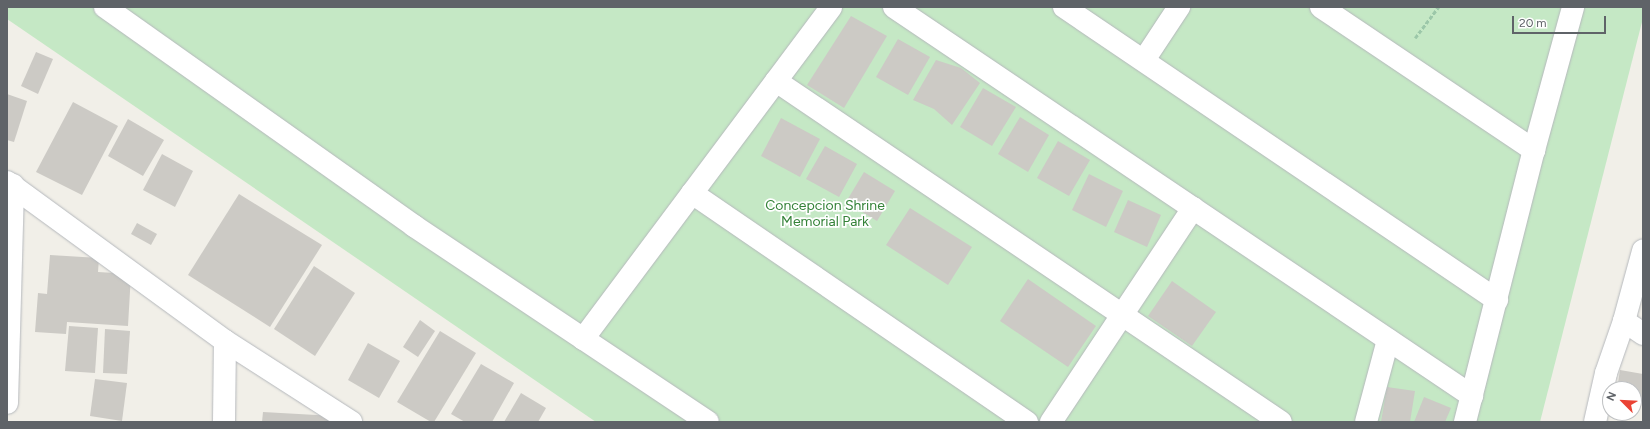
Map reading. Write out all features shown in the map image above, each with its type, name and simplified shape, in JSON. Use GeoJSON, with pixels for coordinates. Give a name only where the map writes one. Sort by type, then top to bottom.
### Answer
{"type":"FeatureCollection","features":[{"type":"Feature","properties":{"kind":"street"},"geometry":{"type":"LineString","coordinates":[[105,7],[414,226],[708,422]]}},
{"type":"Feature","properties":{"kind":"street"},"geometry":{"type":"LineString","coordinates":[[583,339],[831,7]]}},
{"type":"Feature","properties":{"kind":"street"},"geometry":{"type":"LineString","coordinates":[[894,7],[1472,396]]}},
{"type":"Feature","properties":{"kind":"street"},"geometry":{"type":"LineString","coordinates":[[1064,7],[1496,300]]}},
{"type":"Feature","properties":{"kind":"street"},"geometry":{"type":"LineString","coordinates":[[1144,60],[1179,7]]}},
{"type":"Feature","properties":{"kind":"street"},"geometry":{"type":"LineString","coordinates":[[1321,7],[1534,150]]}},
{"type":"Feature","properties":{"kind":"street"},"geometry":{"type":"LineString","coordinates":[[1465,422],[1534,150],[1573,7]]}},
{"type":"Feature","properties":{"kind":"street"},"geometry":{"type":"LineString","coordinates":[[776,81],[1281,422]]}},
{"type":"Feature","properties":{"kind":"street"},"geometry":{"type":"LineString","coordinates":[[10,183],[225,341],[352,422]]}},
{"type":"Feature","properties":{"kind":"street"},"geometry":{"type":"LineString","coordinates":[[7,403],[10,183]]}},
{"type":"Feature","properties":{"kind":"street"},"geometry":{"type":"LineString","coordinates":[[692,193],[1027,422]]}},
{"type":"Feature","properties":{"kind":"street"},"geometry":{"type":"LineString","coordinates":[[1051,422],[1192,208]]}},
{"type":"Feature","properties":{"kind":"street"},"geometry":{"type":"LineString","coordinates":[[1595,422],[1606,373],[1624,321],[1643,251]]}},
{"type":"Feature","properties":{"kind":"street"},"geometry":{"type":"LineString","coordinates":[[1624,321],[1643,334]]}},
{"type":"Feature","properties":{"kind":"street"},"geometry":{"type":"LineString","coordinates":[[1366,422],[1388,340]]}},
{"type":"Feature","properties":{"kind":"street"},"geometry":{"type":"LineString","coordinates":[[224,422],[225,341]]}},
{"type":"Feature","properties":{"kind":"path"},"geometry":{"type":"LineString","coordinates":[[1399,60],[1438,7]]}},
{"type":"Feature","properties":{"kind":"green space","name":"Concepcion Shrine Memorial Park"},"geometry":{"type":"Polygon","coordinates":[[[7,7],[1643,7],[1643,18],[1540,422],[596,422],[7,19],[7,7]]]}},
{"type":"Feature","properties":{"kind":"building"},"geometry":{"type":"Polygon","coordinates":[[[851,16],[887,36],[844,108],[807,85],[851,16]]]}},
{"type":"Feature","properties":{"kind":"building"},"geometry":{"type":"Polygon","coordinates":[[[898,39],[930,57],[908,95],[876,77],[898,39]]]}},
{"type":"Feature","properties":{"kind":"building"},"geometry":{"type":"Polygon","coordinates":[[[36,52],[53,59],[38,94],[21,86],[36,52]]]}},
{"type":"Feature","properties":{"kind":"building"},"geometry":{"type":"Polygon","coordinates":[[[936,60],[961,68],[980,83],[952,125],[934,109],[913,100],[936,60]]]}},
{"type":"Feature","properties":{"kind":"building"},"geometry":{"type":"Polygon","coordinates":[[[983,88],[1016,107],[992,146],[960,127],[983,88]]]}},
{"type":"Feature","properties":{"kind":"building"},"geometry":{"type":"Polygon","coordinates":[[[7,94],[27,101],[14,142],[7,140],[7,94]]]}},
{"type":"Feature","properties":{"kind":"building"},"geometry":{"type":"Polygon","coordinates":[[[73,102],[118,126],[82,195],[36,172],[73,102]]]}},
{"type":"Feature","properties":{"kind":"building"},"geometry":{"type":"Polygon","coordinates":[[[1020,117],[1049,135],[1028,172],[998,154],[1020,117]]]}},
{"type":"Feature","properties":{"kind":"building"},"geometry":{"type":"Polygon","coordinates":[[[781,118],[820,139],[800,177],[761,156],[781,118]]]}},
{"type":"Feature","properties":{"kind":"building"},"geometry":{"type":"Polygon","coordinates":[[[128,119],[164,140],[143,176],[108,156],[128,119]]]}},
{"type":"Feature","properties":{"kind":"building"},"geometry":{"type":"Polygon","coordinates":[[[1058,141],[1090,160],[1069,196],[1037,178],[1058,141]]]}},
{"type":"Feature","properties":{"kind":"building"},"geometry":{"type":"Polygon","coordinates":[[[825,146],[857,164],[839,197],[806,179],[825,146]]]}},
{"type":"Feature","properties":{"kind":"building"},"geometry":{"type":"Polygon","coordinates":[[[162,154],[193,171],[175,207],[143,190],[162,154]]]}},
{"type":"Feature","properties":{"kind":"building"},"geometry":{"type":"Polygon","coordinates":[[[864,172],[895,191],[877,221],[846,202],[864,172]]]}},
{"type":"Feature","properties":{"kind":"building"},"geometry":{"type":"Polygon","coordinates":[[[1089,174],[1123,191],[1106,227],[1072,210],[1089,174]]]}},
{"type":"Feature","properties":{"kind":"building"},"geometry":{"type":"Polygon","coordinates":[[[239,194],[322,245],[270,327],[188,275],[239,194]]]}},
{"type":"Feature","properties":{"kind":"building"},"geometry":{"type":"Polygon","coordinates":[[[1128,200],[1161,215],[1147,247],[1114,232],[1128,200]]]}},
{"type":"Feature","properties":{"kind":"building"},"geometry":{"type":"Polygon","coordinates":[[[910,208],[972,247],[948,285],[886,245],[910,208]]]}},
{"type":"Feature","properties":{"kind":"building"},"geometry":{"type":"Polygon","coordinates":[[[137,223],[157,234],[151,245],[131,234],[137,223]]]}},
{"type":"Feature","properties":{"kind":"building"},"geometry":{"type":"Polygon","coordinates":[[[50,255],[99,258],[98,272],[131,274],[128,326],[67,322],[66,334],[35,332],[38,293],[47,294],[50,255]]]}},
{"type":"Feature","properties":{"kind":"building"},"geometry":{"type":"Polygon","coordinates":[[[314,266],[355,293],[315,356],[274,329],[314,266]]]}},
{"type":"Feature","properties":{"kind":"building"},"geometry":{"type":"Polygon","coordinates":[[[1028,279],[1096,326],[1068,367],[1000,321],[1028,279]]]}},
{"type":"Feature","properties":{"kind":"building"},"geometry":{"type":"Polygon","coordinates":[[[1172,281],[1216,312],[1192,346],[1148,316],[1172,281]]]}},
{"type":"Feature","properties":{"kind":"building"},"geometry":{"type":"Polygon","coordinates":[[[420,320],[435,331],[418,357],[403,347],[420,320]]]}},
{"type":"Feature","properties":{"kind":"building"},"geometry":{"type":"Polygon","coordinates":[[[69,326],[98,328],[95,373],[65,371],[69,326]]]}},
{"type":"Feature","properties":{"kind":"building"},"geometry":{"type":"Polygon","coordinates":[[[105,329],[130,331],[127,374],[103,373],[105,329]]]}},
{"type":"Feature","properties":{"kind":"building"},"geometry":{"type":"Polygon","coordinates":[[[440,331],[476,353],[434,422],[431,422],[397,402],[440,331]]]}},
{"type":"Feature","properties":{"kind":"building"},"geometry":{"type":"Polygon","coordinates":[[[368,343],[400,361],[379,398],[348,380],[368,343]]]}},
{"type":"Feature","properties":{"kind":"building"},"geometry":{"type":"Polygon","coordinates":[[[481,364],[514,383],[492,422],[465,422],[451,414],[481,364]]]}},
{"type":"Feature","properties":{"kind":"building"},"geometry":{"type":"Polygon","coordinates":[[[1620,370],[1643,374],[1643,401],[1642,381],[1618,381],[1620,370]]]}},
{"type":"Feature","properties":{"kind":"building"},"geometry":{"type":"Polygon","coordinates":[[[95,379],[127,383],[122,421],[90,416],[95,379]]]}},
{"type":"Feature","properties":{"kind":"building"},"geometry":{"type":"Polygon","coordinates":[[[1387,387],[1415,391],[1410,422],[1381,422],[1387,387]]]}},
{"type":"Feature","properties":{"kind":"building"},"geometry":{"type":"Polygon","coordinates":[[[521,393],[546,408],[538,422],[504,422],[521,393]]]}},
{"type":"Feature","properties":{"kind":"building"},"geometry":{"type":"Polygon","coordinates":[[[1424,397],[1451,408],[1445,422],[1414,422],[1424,397]]]}},
{"type":"Feature","properties":{"kind":"building"},"geometry":{"type":"Polygon","coordinates":[[[263,412],[334,416],[334,422],[262,422],[263,412]]]}}]}
